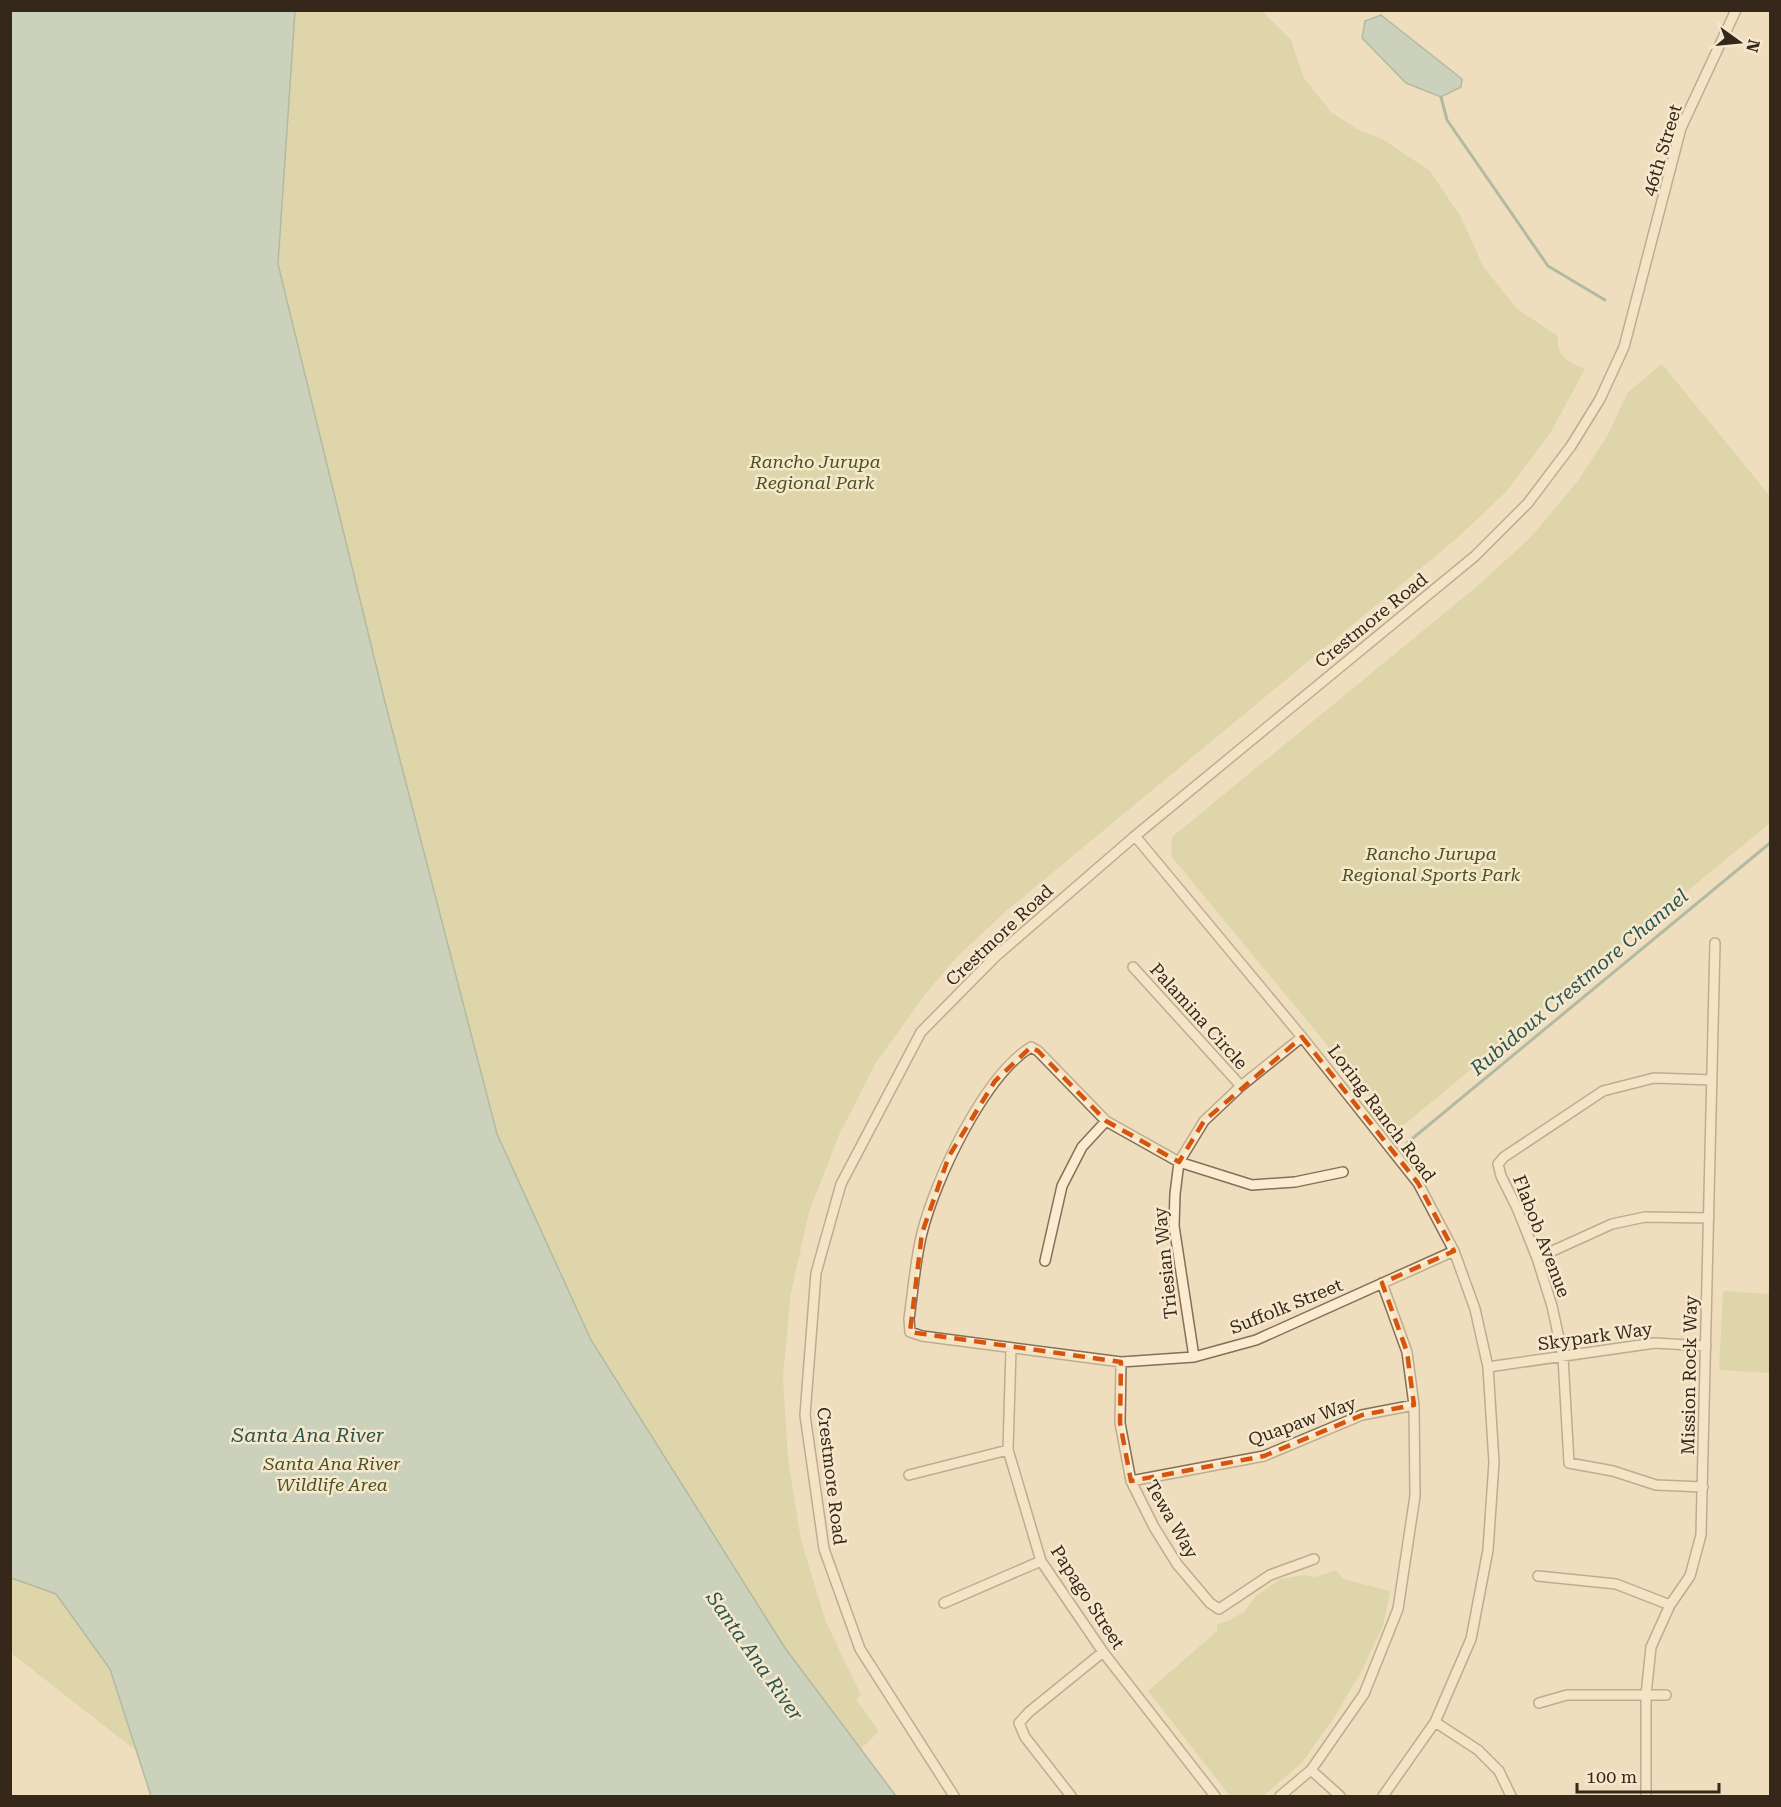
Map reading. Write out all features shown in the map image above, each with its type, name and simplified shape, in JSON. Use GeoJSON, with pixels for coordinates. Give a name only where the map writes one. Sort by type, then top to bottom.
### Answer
{"type":"FeatureCollection","features":[{"type":"Feature","properties":{"kind":"street","name":"46th Street"},"geometry":{"type":"LineString","coordinates":[[1645,270],[1682,128],[1736,10]]}},
{"type":"Feature","properties":{"kind":"street","name":"Crestmore Road"},"geometry":{"type":"LineString","coordinates":[[954,1797],[860,1649],[824,1549],[805,1415],[816,1273],[841,1184],[921,1032],[995,957],[1135,836],[1475,556],[1528,503],[1571,446],[1600,399],[1624,347],[1645,270]]}},
{"type":"Feature","properties":{"kind":"street","name":"Loring Ranch Road"},"geometry":{"type":"LineString","coordinates":[[1135,836],[1302,1037],[1418,1183],[1454,1251],[1475,1309],[1488,1367],[1494,1462],[1488,1550],[1471,1639],[1435,1722],[1383,1797]]}},
{"type":"Feature","properties":{"kind":"street","name":"Mission Rock Way"},"geometry":{"type":"LineString","coordinates":[[1646,1797],[1646,1695],[1651,1647],[1670,1605],[1690,1576],[1701,1535],[1715,943]]}},
{"type":"Feature","properties":{"kind":"street","name":"Palamina Circle"},"geometry":{"type":"LineString","coordinates":[[1133,967],[1241,1086]]}},
{"type":"Feature","properties":{"kind":"street","name":"Triesian Way"},"geometry":{"type":"LineString","coordinates":[[1194,1357],[1174,1226],[1174,1194],[1179,1162],[1204,1121],[1241,1086],[1302,1037]]}},
{"type":"Feature","properties":{"kind":"street","name":"Suffolk Street"},"geometry":{"type":"LineString","coordinates":[[1106,1120],[1038,1051],[1031,1047],[1019,1054],[995,1081],[949,1156],[922,1233],[909,1319],[910,1332],[922,1336],[1011,1349],[1121,1362],[1194,1357],[1256,1340],[1454,1251]]}},
{"type":"Feature","properties":{"kind":"street","name":"Flabob Avenue"},"geometry":{"type":"LineString","coordinates":[[1703,1487],[1656,1485],[1613,1471],[1569,1463],[1563,1357],[1552,1306],[1537,1258],[1501,1176],[1498,1164],[1504,1157],[1603,1091],[1654,1078],[1712,1080]]}},
{"type":"Feature","properties":{"kind":"street"},"geometry":{"type":"LineString","coordinates":[[1045,1261],[1062,1186],[1082,1147],[1106,1120],[1179,1162],[1252,1185],[1295,1182],[1343,1172]]}},
{"type":"Feature","properties":{"kind":"street"},"geometry":{"type":"LineString","coordinates":[[1537,1258],[1612,1224],[1645,1217],[1709,1218]]}},
{"type":"Feature","properties":{"kind":"street"},"geometry":{"type":"LineString","coordinates":[[1280,1797],[1311,1770],[1364,1694],[1398,1609],[1415,1496],[1414,1405],[1407,1352],[1382,1283]]}},
{"type":"Feature","properties":{"kind":"street","name":"Skypark Way"},"geometry":{"type":"LineString","coordinates":[[1488,1367],[1655,1343],[1706,1346]]}},
{"type":"Feature","properties":{"kind":"street","name":"Papago Street"},"geometry":{"type":"LineString","coordinates":[[1011,1349],[1008,1450],[1041,1561],[1103,1652],[1215,1797]]}},
{"type":"Feature","properties":{"kind":"street","name":"Tewa Way"},"geometry":{"type":"LineString","coordinates":[[1121,1362],[1120,1423],[1131,1481],[1154,1527],[1177,1564],[1210,1603],[1219,1609],[1270,1575],[1314,1559]]}},
{"type":"Feature","properties":{"kind":"street","name":"Quapaw Way"},"geometry":{"type":"LineString","coordinates":[[1131,1481],[1264,1456],[1362,1415],[1414,1405]]}},
{"type":"Feature","properties":{"kind":"street"},"geometry":{"type":"LineString","coordinates":[[909,1475],[1008,1450]]}},
{"type":"Feature","properties":{"kind":"street"},"geometry":{"type":"LineString","coordinates":[[944,1603],[1041,1561]]}},
{"type":"Feature","properties":{"kind":"street"},"geometry":{"type":"LineString","coordinates":[[1538,1576],[1616,1584],[1670,1605]]}},
{"type":"Feature","properties":{"kind":"street"},"geometry":{"type":"LineString","coordinates":[[1071,1797],[1025,1737],[1019,1723],[1029,1712],[1103,1652]]}},
{"type":"Feature","properties":{"kind":"street"},"geometry":{"type":"LineString","coordinates":[[1539,1703],[1567,1695],[1666,1695]]}},
{"type":"Feature","properties":{"kind":"street"},"geometry":{"type":"LineString","coordinates":[[1435,1722],[1478,1750],[1499,1771],[1511,1797]]}},
{"type":"Feature","properties":{"kind":"street"},"geometry":{"type":"LineString","coordinates":[[1311,1770],[1340,1797]]}},
{"type":"Feature","properties":{"kind":"highlighted area"},"geometry":{"type":"Polygon","coordinates":[[[1302,1037],[1418,1183],[1454,1251],[1382,1283],[1407,1352],[1414,1405],[1362,1415],[1264,1456],[1131,1481],[1120,1423],[1121,1362],[910,1332],[922,1233],[949,1156],[995,1081],[1031,1047],[1038,1051],[1106,1121],[1179,1162],[1204,1121],[1302,1037]]]}},
{"type":"Feature","properties":{"kind":"green space"},"geometry":{"type":"Polygon","coordinates":[[[10,11],[1262,11],[1291,40],[1304,78],[1331,112],[1357,129],[1384,140],[1430,171],[1461,217],[1483,266],[1517,309],[1558,336],[1559,349],[1564,357],[1585,369],[1551,432],[1507,491],[1455,540],[1005,912],[956,958],[927,992],[877,1061],[839,1135],[809,1212],[791,1293],[783,1376],[788,1458],[801,1540],[826,1622],[861,1695],[856,1699],[879,1731],[814,1796],[194,1796],[11,1653],[10,11]]]}},
{"type":"Feature","properties":{"kind":"green space","name":"Rancho Jurupa Regional Sports Park"},"geometry":{"type":"Polygon","coordinates":[[[1662,364],[1770,496],[1770,823],[1400,1128],[1378,1101],[1375,1103],[1171,856],[1172,837],[1476,587],[1530,538],[1577,482],[1607,436],[1628,392],[1662,364]]]}},
{"type":"Feature","properties":{"kind":"green space"},"geometry":{"type":"Polygon","coordinates":[[[1723,1291],[1770,1294],[1770,1373],[1719,1370],[1723,1291]]]}},
{"type":"Feature","properties":{"kind":"green space"},"geometry":{"type":"Polygon","coordinates":[[[1336,1570],[1343,1579],[1390,1591],[1383,1626],[1361,1672],[1335,1716],[1302,1763],[1263,1796],[1230,1796],[1148,1691],[1217,1631],[1217,1624],[1244,1612],[1256,1596],[1280,1579],[1303,1575],[1315,1577],[1336,1570]]]}},
{"type":"Feature","properties":{"kind":"water","name":"Santa Ana River"},"geometry":{"type":"Polygon","coordinates":[[[11,10],[295,11],[278,264],[385,702],[497,1134],[591,1340],[785,1648],[896,1796],[151,1796],[110,1669],[56,1594],[11,1578],[11,10]]]}},
{"type":"Feature","properties":{"kind":"water"},"geometry":{"type":"Polygon","coordinates":[[[1381,15],[1462,79],[1461,87],[1441,97],[1406,83],[1362,38],[1365,21],[1381,15]]]}},
{"type":"Feature","properties":{"kind":"waterway","name":"Rubidoux Crestmore Channel"},"geometry":{"type":"LineString","coordinates":[[1441,97],[1447,120],[1548,266],[1605,300]]}},
{"type":"Feature","properties":{"kind":"waterway","name":"Rubidoux Crestmore Channel"},"geometry":{"type":"LineString","coordinates":[[1407,1143],[1770,843]]}},
{"type":"Feature","properties":{"kind":"park label","name":"Rancho Jurupa Regional Park"},"geometry":{"type":"Point","coordinates":[815,471]}},
{"type":"Feature","properties":{"kind":"park label","name":"Santa Ana River Wildlife Area"},"geometry":{"type":"Point","coordinates":[332,1473]}}]}
